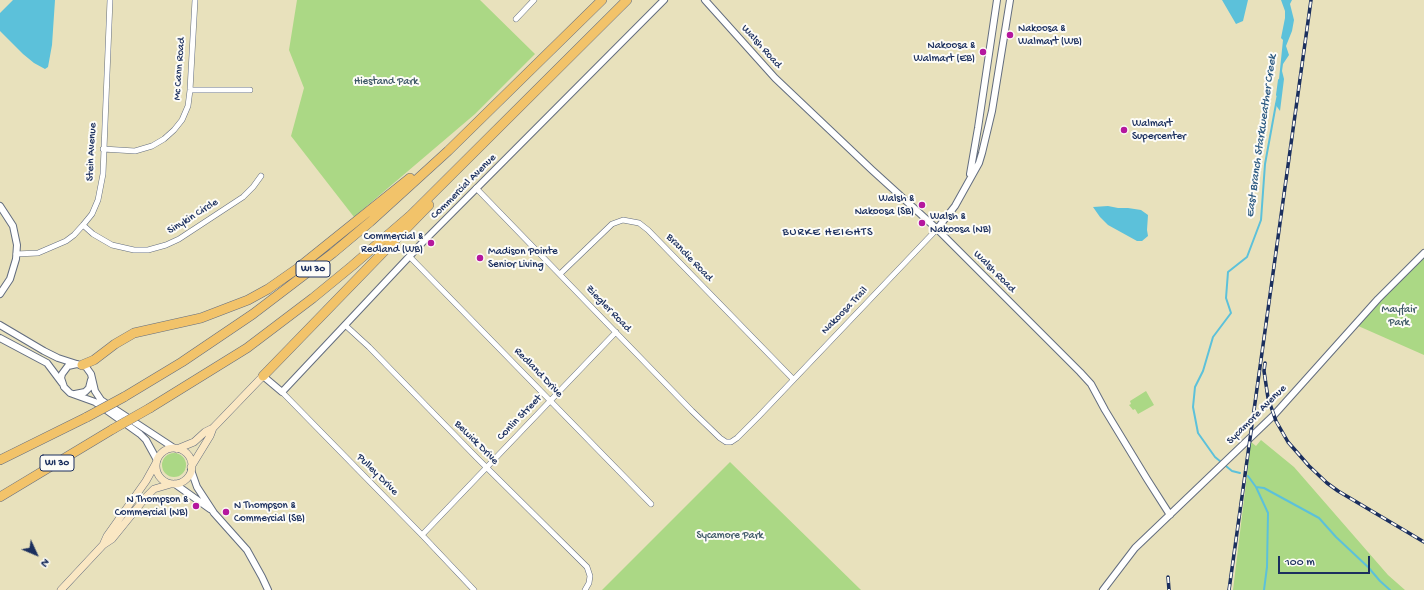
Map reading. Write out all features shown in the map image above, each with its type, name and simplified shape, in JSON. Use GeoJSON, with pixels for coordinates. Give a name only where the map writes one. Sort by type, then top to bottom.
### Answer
{"type":"FeatureCollection","features":[{"type":"Feature","properties":{"kind":"highway","name":"WI 30"},"geometry":{"type":"LineString","coordinates":[[0,460],[124,397],[182,362],[247,319],[299,280],[370,222],[483,117],[602,0]]}},
{"type":"Feature","properties":{"kind":"highway","name":"WI 30"},"geometry":{"type":"LineString","coordinates":[[0,498],[247,348],[313,298],[411,215],[627,0]]}},
{"type":"Feature","properties":{"kind":"highway"},"geometry":{"type":"LineString","coordinates":[[79,364],[94,360],[115,344],[134,333],[202,318],[248,300],[268,289],[298,268],[376,206],[483,117]]}},
{"type":"Feature","properties":{"kind":"highway"},"geometry":{"type":"LineString","coordinates":[[263,376],[422,213],[483,145]]}},
{"type":"Feature","properties":{"kind":"main road"},"geometry":{"type":"LineString","coordinates":[[103,545],[107,536],[146,481],[163,452],[194,442],[205,432],[213,428],[263,376]]}},
{"type":"Feature","properties":{"kind":"main road"},"geometry":{"type":"LineString","coordinates":[[61,590],[103,545],[112,539],[150,493],[159,487],[184,481],[210,436],[213,428]]}},
{"type":"Feature","properties":{"kind":"main road"},"geometry":{"type":"LineString","coordinates":[[176,448],[188,455],[191,469]]}},
{"type":"Feature","properties":{"kind":"main road"},"geometry":{"type":"LineString","coordinates":[[156,462],[157,473],[160,478],[165,482],[173,484]]}},
{"type":"Feature","properties":{"kind":"street","name":"Stein Avenue"},"geometry":{"type":"LineString","coordinates":[[16,254],[38,253],[63,244],[84,225],[92,214],[98,200],[103,174],[110,0]]}},
{"type":"Feature","properties":{"kind":"street","name":"Mc Cann Road"},"geometry":{"type":"LineString","coordinates":[[103,149],[135,151],[152,146],[164,139],[182,120],[188,106],[190,90],[195,0]]}},
{"type":"Feature","properties":{"kind":"street"},"geometry":{"type":"LineString","coordinates":[[516,19],[534,0]]}},
{"type":"Feature","properties":{"kind":"street","name":"Commercial Avenue"},"geometry":{"type":"LineString","coordinates":[[282,392],[476,188],[664,0]]}},
{"type":"Feature","properties":{"kind":"street","name":"Walsh Road"},"geometry":{"type":"LineString","coordinates":[[705,0],[775,78],[937,229],[1091,384],[1120,436],[1170,515]]}},
{"type":"Feature","properties":{"kind":"street","name":"Nakoosa Trail"},"geometry":{"type":"LineString","coordinates":[[967,183],[973,162],[997,0]]}},
{"type":"Feature","properties":{"kind":"street","name":"Nakoosa Trail"},"geometry":{"type":"LineString","coordinates":[[726,442],[730,442],[737,438],[937,229],[955,206],[979,162],[988,134],[1010,0]]}},
{"type":"Feature","properties":{"kind":"street"},"geometry":{"type":"LineString","coordinates":[[190,90],[250,90]]}},
{"type":"Feature","properties":{"kind":"street","name":"Sinykin Circle"},"geometry":{"type":"LineString","coordinates":[[84,225],[93,234],[112,245],[134,250],[148,250],[166,246],[243,197],[261,176]]}},
{"type":"Feature","properties":{"kind":"street","name":"Ziegler Road"},"geometry":{"type":"LineString","coordinates":[[476,188],[720,438],[726,442]]}},
{"type":"Feature","properties":{"kind":"street"},"geometry":{"type":"LineString","coordinates":[[0,206],[13,226],[17,246],[16,259],[10,279],[0,294]]}},
{"type":"Feature","properties":{"kind":"street","name":"Brandie Road"},"geometry":{"type":"LineString","coordinates":[[560,274],[612,224],[623,220],[639,223],[648,230],[793,379]]}},
{"type":"Feature","properties":{"kind":"street","name":"Sycamore Avenue"},"geometry":{"type":"LineString","coordinates":[[1103,590],[1135,548],[1274,415],[1378,299],[1424,253]]}},
{"type":"Feature","properties":{"kind":"street","name":"Redland Drive"},"geometry":{"type":"LineString","coordinates":[[410,256],[651,504]]}},
{"type":"Feature","properties":{"kind":"street"},"geometry":{"type":"LineString","coordinates":[[0,325],[44,351],[58,358],[79,364],[89,370],[95,391],[101,400],[176,448]]}},
{"type":"Feature","properties":{"kind":"street","name":"Bewick Drive"},"geometry":{"type":"LineString","coordinates":[[345,325],[369,347],[487,468],[587,567],[590,576],[585,590]]}},
{"type":"Feature","properties":{"kind":"street","name":"Conlin Street"},"geometry":{"type":"LineString","coordinates":[[422,535],[616,332]]}},
{"type":"Feature","properties":{"kind":"street"},"geometry":{"type":"LineString","coordinates":[[0,338],[47,363],[67,391],[95,402],[140,434],[146,440],[156,462]]}},
{"type":"Feature","properties":{"kind":"street"},"geometry":{"type":"LineString","coordinates":[[62,383],[62,374],[68,366],[79,364]]}},
{"type":"Feature","properties":{"kind":"street","name":"Pulley Drive"},"geometry":{"type":"LineString","coordinates":[[263,376],[282,392],[474,590]]}},
{"type":"Feature","properties":{"kind":"street"},"geometry":{"type":"LineString","coordinates":[[75,394],[85,392],[89,388],[92,378]]}},
{"type":"Feature","properties":{"kind":"street"},"geometry":{"type":"LineString","coordinates":[[191,469],[197,487],[214,513],[247,550],[268,590]]}},
{"type":"Feature","properties":{"kind":"street"},"geometry":{"type":"LineString","coordinates":[[173,484],[214,513]]}},
{"type":"Feature","properties":{"kind":"green space","name":"Hiestand Park"},"geometry":{"type":"Polygon","coordinates":[[[297,0],[480,0],[535,54],[475,114],[354,217],[291,136],[304,88],[289,50],[297,0]]]}},
{"type":"Feature","properties":{"kind":"green space","name":"Mayfair Park"},"geometry":{"type":"Polygon","coordinates":[[[1424,257],[1424,355],[1356,325],[1424,257]]]}},
{"type":"Feature","properties":{"kind":"green space"},"geometry":{"type":"Polygon","coordinates":[[[1146,391],[1154,405],[1138,414],[1135,409],[1133,410],[1129,405],[1131,404],[1130,401],[1146,391]]]}},
{"type":"Feature","properties":{"kind":"green space"},"geometry":{"type":"Polygon","coordinates":[[[1261,440],[1294,467],[1388,575],[1405,590],[1233,590],[1251,442],[1256,446],[1261,440]]]}},
{"type":"Feature","properties":{"kind":"green space"},"geometry":{"type":"Polygon","coordinates":[[[174,453],[183,456],[186,465],[183,474],[174,477],[165,474],[162,465],[165,456],[174,453]]]}},
{"type":"Feature","properties":{"kind":"green space","name":"Sycamore Park"},"geometry":{"type":"Polygon","coordinates":[[[730,462],[861,590],[602,590],[730,462]]]}},
{"type":"Feature","properties":{"kind":"water"},"geometry":{"type":"Polygon","coordinates":[[[13,0],[55,0],[52,45],[48,67],[45,69],[34,63],[23,54],[0,31],[0,13],[13,0]]]}},
{"type":"Feature","properties":{"kind":"water"},"geometry":{"type":"Polygon","coordinates":[[[1222,0],[1248,0],[1243,21],[1236,24],[1222,0]]]}},
{"type":"Feature","properties":{"kind":"water"},"geometry":{"type":"Polygon","coordinates":[[[1281,0],[1292,0],[1290,4],[1294,20],[1292,31],[1286,46],[1289,55],[1283,64],[1282,71],[1284,79],[1280,111],[1275,104],[1283,40],[1281,38],[1285,18],[1285,11],[1281,0]]]}},
{"type":"Feature","properties":{"kind":"water"},"geometry":{"type":"Polygon","coordinates":[[[1108,206],[1141,210],[1148,215],[1148,236],[1142,241],[1137,241],[1108,225],[1093,207],[1108,206]]]}},
{"type":"Feature","properties":{"kind":"waterway","name":"East Branch Starkweather Creek"},"geometry":{"type":"LineString","coordinates":[[1277,95],[1279,80]]}},
{"type":"Feature","properties":{"kind":"waterway","name":"East Branch Starkweather Creek"},"geometry":{"type":"LineString","coordinates":[[1240,473],[1232,471],[1215,457],[1198,433],[1193,407],[1195,387],[1203,371],[1213,337],[1231,313],[1226,298],[1228,272],[1247,257],[1261,220],[1265,164],[1276,104]]}},
{"type":"Feature","properties":{"kind":"waterway"},"geometry":{"type":"LineString","coordinates":[[1248,476],[1256,487],[1268,513],[1267,567],[1264,590]]}},
{"type":"Feature","properties":{"kind":"waterway"},"geometry":{"type":"LineString","coordinates":[[1256,487],[1264,488],[1319,518],[1336,537],[1390,590]]}},
{"type":"Feature","properties":{"kind":"railway"},"geometry":{"type":"LineString","coordinates":[[1229,590],[1311,0]]}},
{"type":"Feature","properties":{"kind":"railway"},"geometry":{"type":"LineString","coordinates":[[1265,363],[1264,371],[1268,398],[1276,421],[1288,442],[1309,466],[1338,491],[1424,542]]}},
{"type":"Feature","properties":{"kind":"railway"},"geometry":{"type":"LineString","coordinates":[[1168,577],[1169,590]]}},
{"type":"Feature","properties":{"kind":"place","name":"Nakoosa & Walmart (WB)"},"geometry":{"type":"Point","coordinates":[1010,35]}},
{"type":"Feature","properties":{"kind":"place","name":"Nakoosa & Walmart (EB)"},"geometry":{"type":"Point","coordinates":[983,52]}},
{"type":"Feature","properties":{"kind":"place","name":"Walmart Supercenter"},"geometry":{"type":"Point","coordinates":[1124,130]}},
{"type":"Feature","properties":{"kind":"place","name":"Walsh & Nakoosa (SB)"},"geometry":{"type":"Point","coordinates":[922,205]}},
{"type":"Feature","properties":{"kind":"place","name":"Walsh & Nakoosa (NB)"},"geometry":{"type":"Point","coordinates":[922,223]}},
{"type":"Feature","properties":{"kind":"place","name":"Commercial & Redland (WB)"},"geometry":{"type":"Point","coordinates":[431,243]}},
{"type":"Feature","properties":{"kind":"place","name":"Madison Pointe Senior Living"},"geometry":{"type":"Point","coordinates":[480,258]}},
{"type":"Feature","properties":{"kind":"place","name":"N Thompson & Commercial (NB)"},"geometry":{"type":"Point","coordinates":[196,506]}},
{"type":"Feature","properties":{"kind":"place","name":"N Thompson & Commercial (SB)"},"geometry":{"type":"Point","coordinates":[226,512]}},
{"type":"Feature","properties":{"kind":"district","name":"BURKE HEIGHTS"},"geometry":{"type":"Point","coordinates":[828,233]}}]}
